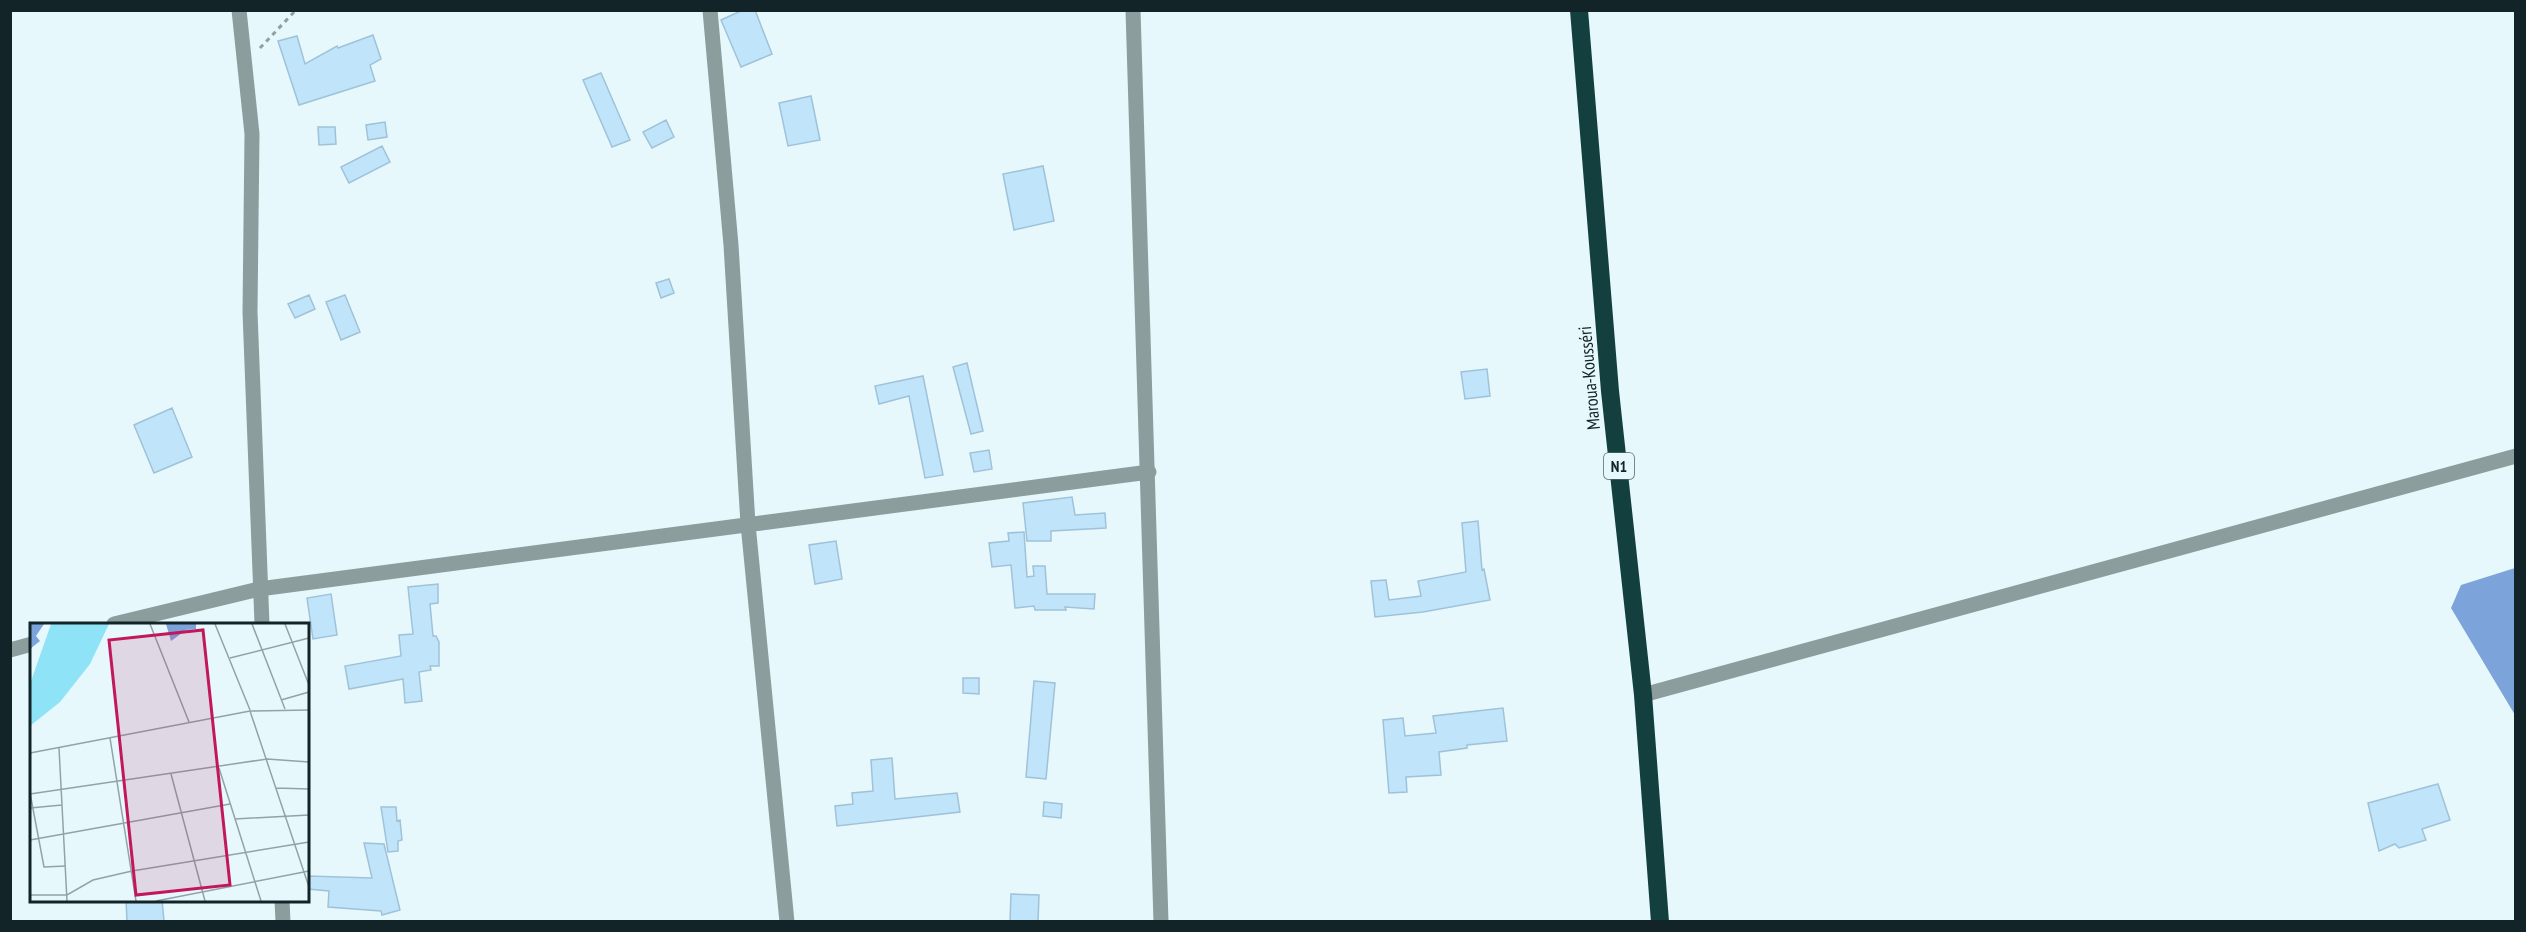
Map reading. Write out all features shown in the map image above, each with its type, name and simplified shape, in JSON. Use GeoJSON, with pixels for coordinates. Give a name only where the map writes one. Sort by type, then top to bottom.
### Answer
{"type":"FeatureCollection","features":[{"type":"Feature","properties":{"kind":"highway","name":"Maroua-Kousséri"},"geometry":{"type":"LineString","coordinates":[[1579,10],[1610,391],[1643,695],[1660,921]]}},
{"type":"Feature","properties":{"kind":"street"},"geometry":{"type":"LineString","coordinates":[[239,10],[252,134],[250,312],[262,623]]}},
{"type":"Feature","properties":{"kind":"street"},"geometry":{"type":"LineString","coordinates":[[710,10],[731,245],[748,524],[787,921]]}},
{"type":"Feature","properties":{"kind":"street"},"geometry":{"type":"LineString","coordinates":[[1133,10],[1161,921]]}},
{"type":"Feature","properties":{"kind":"street"},"geometry":{"type":"LineString","coordinates":[[1643,695],[2516,456]]}},
{"type":"Feature","properties":{"kind":"street"},"geometry":{"type":"LineString","coordinates":[[118,623],[259,590],[1149,472]]}},
{"type":"Feature","properties":{"kind":"street"},"geometry":{"type":"LineString","coordinates":[[10,650],[30,645]]}},
{"type":"Feature","properties":{"kind":"street"},"geometry":{"type":"LineString","coordinates":[[282,902],[283,921]]}},
{"type":"Feature","properties":{"kind":"path"},"geometry":{"type":"LineString","coordinates":[[245,64],[296,10]]}},
{"type":"Feature","properties":{"kind":"water"},"geometry":{"type":"Polygon","coordinates":[[[2516,568],[2515,715],[2451,608],[2461,585],[2516,568]]]}},
{"type":"Feature","properties":{"kind":"building"},"geometry":{"type":"Polygon","coordinates":[[[743,10],[755,10],[772,54],[741,67],[721,20],[743,10]]]}},
{"type":"Feature","properties":{"kind":"building"},"geometry":{"type":"Polygon","coordinates":[[[373,35],[381,59],[370,65],[375,81],[299,105],[278,41],[297,36],[305,64],[337,46],[338,48],[373,35]]]}},
{"type":"Feature","properties":{"kind":"building"},"geometry":{"type":"Polygon","coordinates":[[[601,73],[630,140],[612,147],[583,80],[601,73]]]}},
{"type":"Feature","properties":{"kind":"building"},"geometry":{"type":"Polygon","coordinates":[[[811,96],[820,140],[788,146],[779,103],[811,96]]]}},
{"type":"Feature","properties":{"kind":"building"},"geometry":{"type":"Polygon","coordinates":[[[666,120],[674,137],[652,148],[643,132],[666,120]]]}},
{"type":"Feature","properties":{"kind":"building"},"geometry":{"type":"Polygon","coordinates":[[[385,122],[387,137],[368,140],[366,125],[385,122]]]}},
{"type":"Feature","properties":{"kind":"building"},"geometry":{"type":"Polygon","coordinates":[[[318,127],[335,127],[336,144],[319,145],[318,127]]]}},
{"type":"Feature","properties":{"kind":"building"},"geometry":{"type":"Polygon","coordinates":[[[382,146],[390,162],[349,183],[341,167],[382,146]]]}},
{"type":"Feature","properties":{"kind":"building"},"geometry":{"type":"Polygon","coordinates":[[[1043,166],[1054,221],[1014,230],[1003,174],[1043,166]]]}},
{"type":"Feature","properties":{"kind":"building"},"geometry":{"type":"Polygon","coordinates":[[[669,279],[674,293],[661,298],[656,283],[669,279]]]}},
{"type":"Feature","properties":{"kind":"building"},"geometry":{"type":"Polygon","coordinates":[[[309,295],[315,309],[295,318],[288,304],[309,295]]]}},
{"type":"Feature","properties":{"kind":"building"},"geometry":{"type":"Polygon","coordinates":[[[345,295],[360,332],[341,340],[326,302],[345,295]]]}},
{"type":"Feature","properties":{"kind":"building"},"geometry":{"type":"Polygon","coordinates":[[[967,363],[983,431],[971,434],[953,367],[967,363]]]}},
{"type":"Feature","properties":{"kind":"building"},"geometry":{"type":"Polygon","coordinates":[[[1487,369],[1490,396],[1465,399],[1461,372],[1487,369]]]}},
{"type":"Feature","properties":{"kind":"building"},"geometry":{"type":"Polygon","coordinates":[[[923,376],[943,475],[925,478],[909,396],[879,404],[875,386],[923,376]]]}},
{"type":"Feature","properties":{"kind":"building"},"geometry":{"type":"Polygon","coordinates":[[[172,408],[192,457],[154,473],[134,425],[172,408]]]}},
{"type":"Feature","properties":{"kind":"building"},"geometry":{"type":"Polygon","coordinates":[[[989,450],[992,469],[974,472],[970,453],[989,450]]]}},
{"type":"Feature","properties":{"kind":"building"},"geometry":{"type":"Polygon","coordinates":[[[1072,497],[1075,515],[1105,513],[1106,528],[1051,531],[1051,541],[1027,541],[1023,503],[1072,497]]]}},
{"type":"Feature","properties":{"kind":"building"},"geometry":{"type":"Polygon","coordinates":[[[1478,521],[1482,570],[1484,569],[1490,600],[1423,612],[1375,617],[1371,581],[1386,580],[1389,600],[1421,596],[1418,581],[1466,572],[1462,523],[1478,521]]]}},
{"type":"Feature","properties":{"kind":"building"},"geometry":{"type":"Polygon","coordinates":[[[1024,532],[1027,577],[1034,576],[1033,566],[1045,566],[1047,594],[1095,594],[1094,609],[1065,607],[1066,610],[1035,610],[1034,606],[1015,608],[1011,565],[992,567],[989,543],[1009,541],[1008,533],[1024,532]]]}},
{"type":"Feature","properties":{"kind":"building"},"geometry":{"type":"Polygon","coordinates":[[[836,541],[842,579],[815,584],[809,545],[836,541]]]}},
{"type":"Feature","properties":{"kind":"building"},"geometry":{"type":"Polygon","coordinates":[[[438,584],[438,603],[430,604],[433,636],[436,636],[439,642],[439,666],[430,666],[431,670],[419,672],[422,701],[405,703],[403,679],[349,689],[345,666],[401,656],[399,635],[413,634],[408,587],[438,584]]]}},
{"type":"Feature","properties":{"kind":"building"},"geometry":{"type":"Polygon","coordinates":[[[331,594],[337,635],[313,639],[307,598],[331,594]]]}},
{"type":"Feature","properties":{"kind":"building"},"geometry":{"type":"Polygon","coordinates":[[[963,678],[979,678],[979,694],[963,693],[963,678]]]}},
{"type":"Feature","properties":{"kind":"building"},"geometry":{"type":"Polygon","coordinates":[[[1034,681],[1055,683],[1046,779],[1026,777],[1034,681]]]}},
{"type":"Feature","properties":{"kind":"building"},"geometry":{"type":"Polygon","coordinates":[[[1503,708],[1507,741],[1467,745],[1467,748],[1439,752],[1441,775],[1406,777],[1407,792],[1389,793],[1383,720],[1403,718],[1405,736],[1436,733],[1433,716],[1503,708]]]}},
{"type":"Feature","properties":{"kind":"building"},"geometry":{"type":"Polygon","coordinates":[[[892,758],[895,799],[957,793],[960,812],[837,826],[835,806],[853,804],[852,793],[873,791],[871,760],[892,758]]]}},
{"type":"Feature","properties":{"kind":"building"},"geometry":{"type":"Polygon","coordinates":[[[2438,784],[2450,820],[2422,829],[2426,840],[2399,848],[2395,844],[2379,851],[2368,803],[2438,784]]]}},
{"type":"Feature","properties":{"kind":"building"},"geometry":{"type":"Polygon","coordinates":[[[1044,802],[1062,804],[1061,818],[1043,816],[1044,802]]]}},
{"type":"Feature","properties":{"kind":"building"},"geometry":{"type":"Polygon","coordinates":[[[381,807],[396,807],[402,840],[398,841],[398,851],[388,852],[381,807]]]}},
{"type":"Feature","properties":{"kind":"building"},"geometry":{"type":"Polygon","coordinates":[[[364,843],[384,844],[400,910],[382,915],[381,911],[328,907],[329,891],[309,889],[309,876],[372,878],[364,843]]]}},
{"type":"Feature","properties":{"kind":"building"},"geometry":{"type":"Polygon","coordinates":[[[1011,894],[1039,895],[1038,921],[1010,921],[1011,894]]]}},
{"type":"Feature","properties":{"kind":"building"},"geometry":{"type":"Polygon","coordinates":[[[126,902],[162,902],[164,921],[127,921],[126,902]]]}}]}
